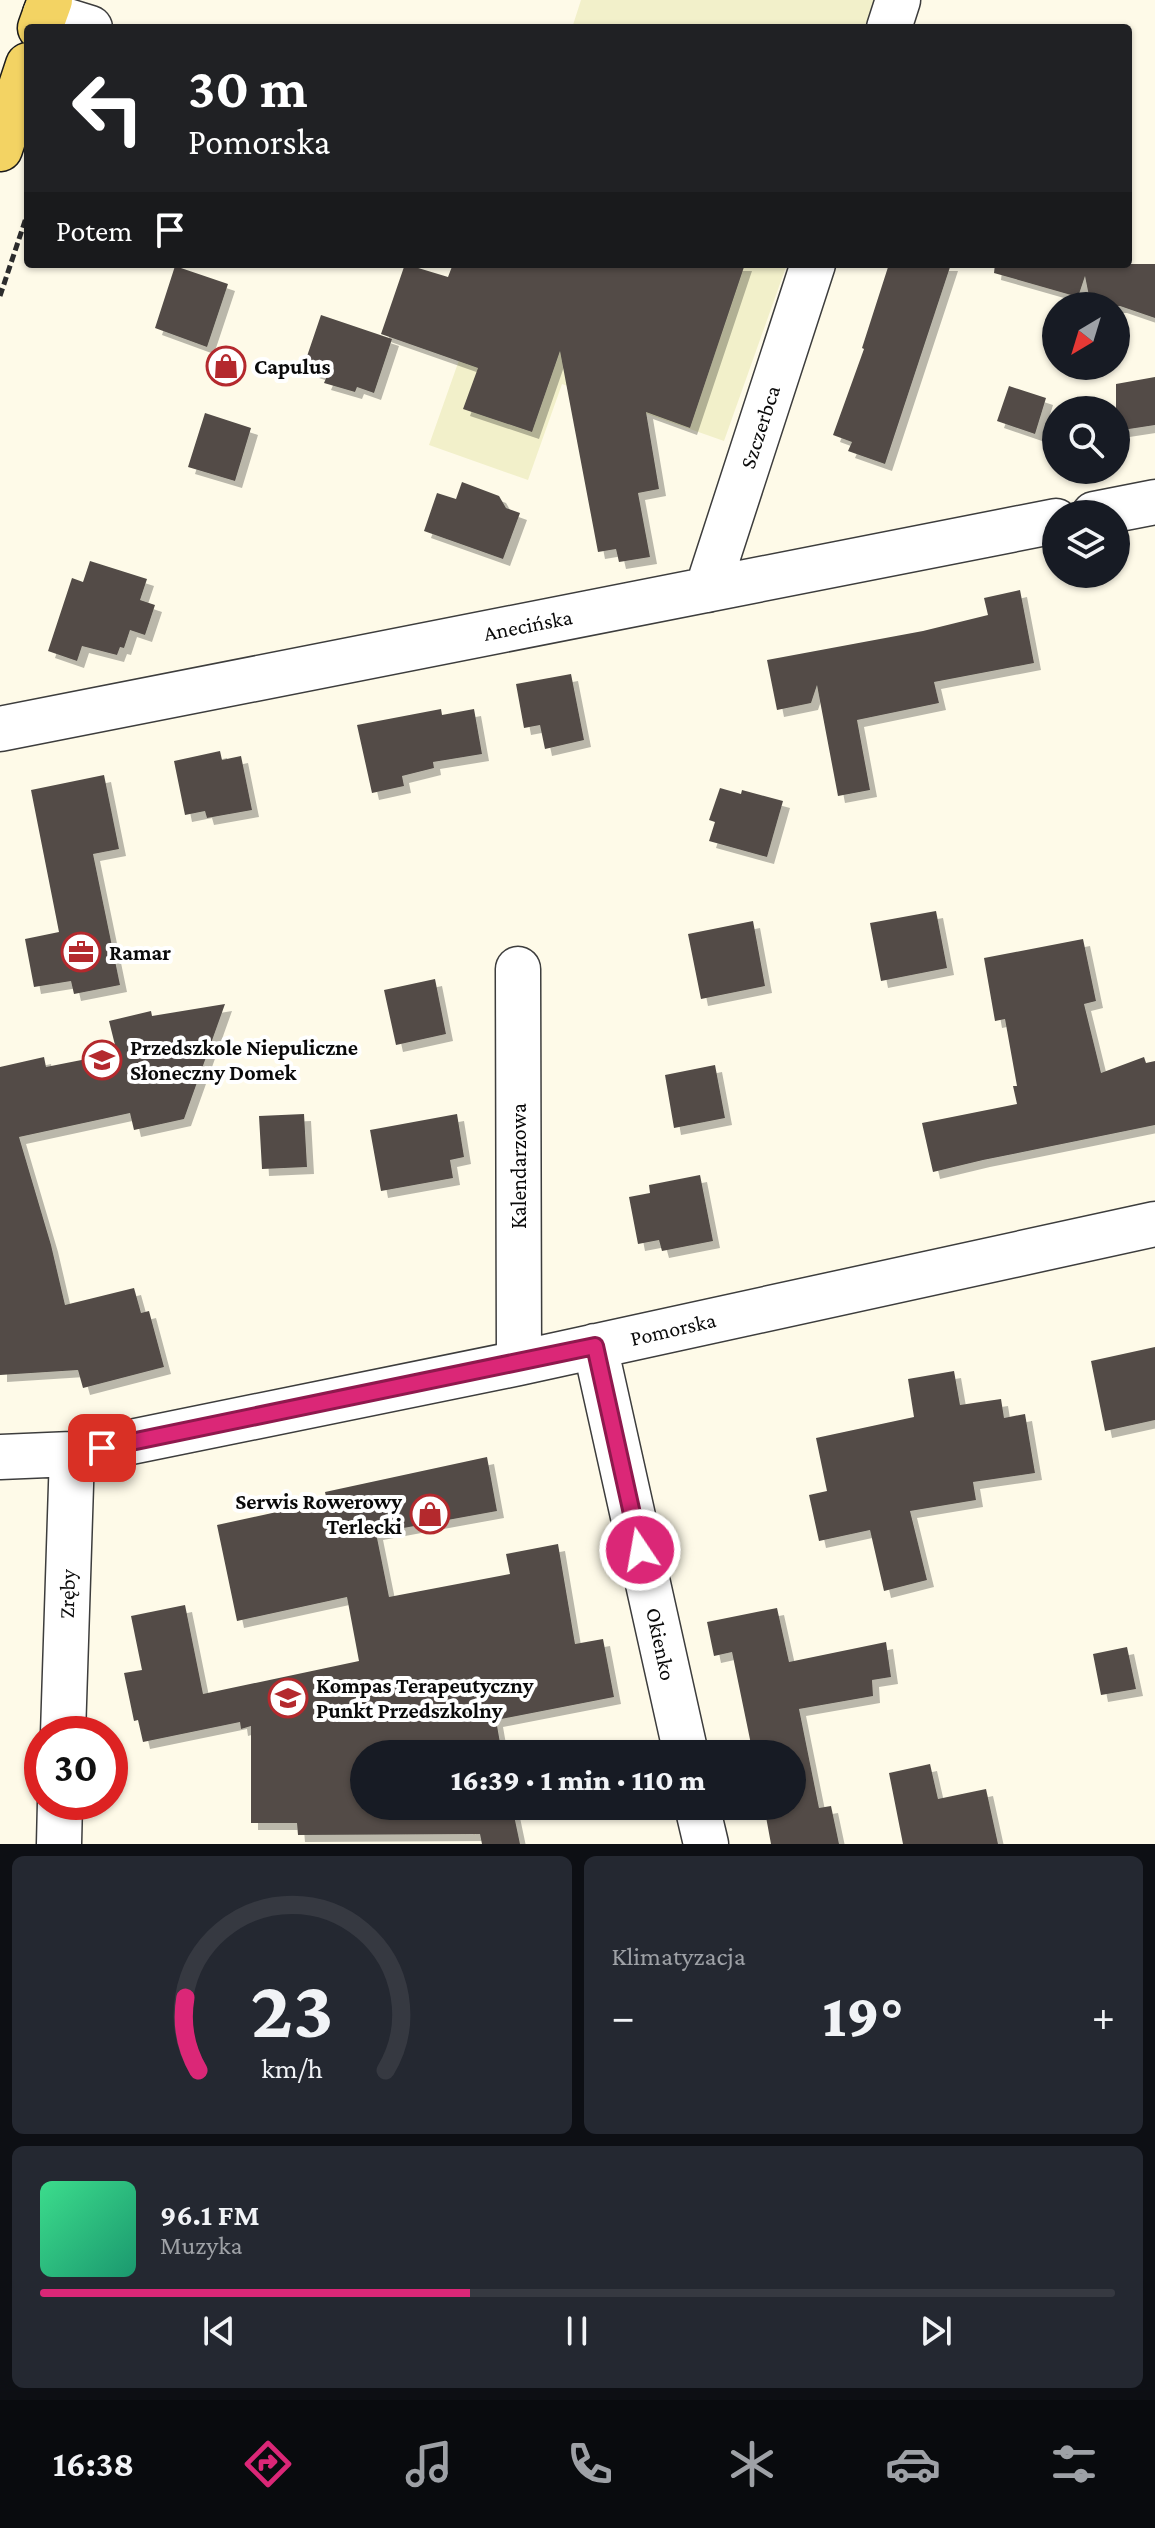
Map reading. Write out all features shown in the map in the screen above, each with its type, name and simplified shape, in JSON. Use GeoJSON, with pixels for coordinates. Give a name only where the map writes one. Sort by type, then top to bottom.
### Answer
{"type":"FeatureCollection","features":[{"type":"Feature","properties":{"kind":"main road"},"geometry":{"type":"LineString","coordinates":[[0,149],[24,77]]}},
{"type":"Feature","properties":{"kind":"street"},"geometry":{"type":"LineString","coordinates":[[890,24],[898,0]]}},
{"type":"Feature","properties":{"kind":"street"},"geometry":{"type":"LineString","coordinates":[[45,14],[77,24]]}},
{"type":"Feature","properties":{"kind":"street","name":"Szczerbca"},"geometry":{"type":"LineString","coordinates":[[707,590],[812,268]]}},
{"type":"Feature","properties":{"kind":"street"},"geometry":{"type":"LineString","coordinates":[[1130,507],[1155,502]]}},
{"type":"Feature","properties":{"kind":"street","name":"Anecińska"},"geometry":{"type":"LineString","coordinates":[[0,729],[1042,524]]}},
{"type":"Feature","properties":{"kind":"street","name":"Kalendarzowa"},"geometry":{"type":"LineString","coordinates":[[518,969],[519,1363]]}},
{"type":"Feature","properties":{"kind":"street","name":"Pomorska"},"geometry":{"type":"LineString","coordinates":[[0,1457],[72,1454],[519,1363],[1155,1224]]}},
{"type":"Feature","properties":{"kind":"street","name":"Okienko"},"geometry":{"type":"LineString","coordinates":[[595,1346],[683,1740]]}},
{"type":"Feature","properties":{"kind":"street","name":"Zręby"},"geometry":{"type":"LineString","coordinates":[[64,1716],[72,1454]]}},
{"type":"Feature","properties":{"kind":"street"},"geometry":{"type":"LineString","coordinates":[[59,1844],[60,1820]]}},
{"type":"Feature","properties":{"kind":"street"},"geometry":{"type":"LineString","coordinates":[[700,1820],[706,1844]]}},
{"type":"Feature","properties":{"kind":"path"},"geometry":{"type":"LineString","coordinates":[[0,296],[24,224]]}},
{"type":"Feature","properties":{"kind":"shaded area"},"geometry":{"type":"Polygon","coordinates":[[[581,0],[875,0],[867,24],[573,24],[581,0]]]}},
{"type":"Feature","properties":{"kind":"shaded area"},"geometry":{"type":"Polygon","coordinates":[[[492,268],[786,268],[724,441],[562,384],[528,480],[429,445],[492,268]]]}},
{"type":"Feature","properties":{"kind":"building"},"geometry":{"type":"Polygon","coordinates":[[[1132,264],[1155,264],[1155,318],[1130,309],[1130,292],[1088,292],[1085,276],[1080,292],[1060,292],[994,273],[995,268],[1132,268],[1132,264]]]}},
{"type":"Feature","properties":{"kind":"building"},"geometry":{"type":"Polygon","coordinates":[[[174,268],[228,284],[207,347],[155,328],[174,268]]]}},
{"type":"Feature","properties":{"kind":"building"},"geometry":{"type":"Polygon","coordinates":[[[404,268],[418,268],[448,277],[451,268],[744,268],[690,428],[646,412],[659,489],[638,493],[650,557],[619,562],[616,549],[598,552],[560,351],[532,432],[463,409],[478,368],[381,334],[404,268]]]}},
{"type":"Feature","properties":{"kind":"building"},"geometry":{"type":"Polygon","coordinates":[[[888,268],[950,268],[885,464],[848,451],[852,442],[833,435],[888,268]]]}},
{"type":"Feature","properties":{"kind":"building"},"geometry":{"type":"Polygon","coordinates":[[[321,315],[392,339],[374,393],[357,387],[355,392],[324,383],[327,376],[303,368],[321,315]]]}},
{"type":"Feature","properties":{"kind":"building"},"geometry":{"type":"Polygon","coordinates":[[[1155,377],[1155,425],[1130,429],[1130,396],[1116,396],[1116,384],[1155,377]]]}},
{"type":"Feature","properties":{"kind":"building"},"geometry":{"type":"Polygon","coordinates":[[[1009,386],[1042,397],[1042,411],[1035,434],[997,421],[1009,386]]]}},
{"type":"Feature","properties":{"kind":"building"},"geometry":{"type":"Polygon","coordinates":[[[205,413],[251,428],[235,481],[188,467],[205,413]]]}},
{"type":"Feature","properties":{"kind":"building"},"geometry":{"type":"Polygon","coordinates":[[[462,482],[499,496],[506,508],[520,513],[503,559],[424,531],[437,493],[456,499],[462,482]]]}},
{"type":"Feature","properties":{"kind":"building"},"geometry":{"type":"Polygon","coordinates":[[[90,561],[147,579],[140,600],[155,605],[145,635],[130,630],[124,648],[120,647],[117,655],[82,646],[77,661],[48,651],[72,578],[83,582],[90,561]]]}},
{"type":"Feature","properties":{"kind":"building"},"geometry":{"type":"Polygon","coordinates":[[[1020,590],[1034,663],[934,682],[939,703],[857,720],[870,790],[838,796],[817,685],[811,703],[777,710],[767,660],[923,631],[988,615],[984,598],[1020,590]]]}},
{"type":"Feature","properties":{"kind":"building"},"geometry":{"type":"Polygon","coordinates":[[[571,674],[584,740],[545,749],[540,725],[524,728],[516,684],[571,674]]]}},
{"type":"Feature","properties":{"kind":"building"},"geometry":{"type":"Polygon","coordinates":[[[441,709],[442,715],[474,709],[482,754],[433,762],[434,768],[402,776],[404,786],[372,793],[357,725],[441,709]]]}},
{"type":"Feature","properties":{"kind":"building"},"geometry":{"type":"Polygon","coordinates":[[[220,751],[222,760],[241,756],[252,810],[207,818],[205,811],[185,815],[174,761],[220,751]]]}},
{"type":"Feature","properties":{"kind":"building"},"geometry":{"type":"Polygon","coordinates":[[[104,775],[119,849],[93,854],[120,985],[74,994],[71,981],[34,987],[25,939],[59,932],[31,790],[104,775]]]}},
{"type":"Feature","properties":{"kind":"building"},"geometry":{"type":"Polygon","coordinates":[[[720,788],[741,794],[742,790],[783,801],[767,857],[709,841],[715,822],[709,820],[720,788]]]}},
{"type":"Feature","properties":{"kind":"building"},"geometry":{"type":"Polygon","coordinates":[[[936,911],[947,968],[881,981],[870,923],[936,911]]]}},
{"type":"Feature","properties":{"kind":"building"},"geometry":{"type":"Polygon","coordinates":[[[753,921],[765,986],[701,999],[688,934],[753,921]]]}},
{"type":"Feature","properties":{"kind":"building"},"geometry":{"type":"Polygon","coordinates":[[[1083,939],[1096,1001],[1084,1004],[1101,1073],[1144,1057],[1146,1063],[1155,1061],[1155,1125],[933,1172],[922,1123],[1017,1104],[1013,1086],[1017,1086],[1005,1019],[995,1021],[984,958],[1083,939]]]}},
{"type":"Feature","properties":{"kind":"building"},"geometry":{"type":"Polygon","coordinates":[[[435,979],[446,1034],[396,1045],[384,990],[435,979]]]}},
{"type":"Feature","properties":{"kind":"building"},"geometry":{"type":"Polygon","coordinates":[[[225,1004],[184,1119],[134,1130],[130,1113],[19,1137],[65,1305],[134,1288],[141,1313],[149,1311],[164,1367],[83,1388],[78,1370],[0,1375],[0,1067],[44,1057],[46,1067],[117,1053],[109,1021],[151,1011],[152,1016],[225,1004]]]}},
{"type":"Feature","properties":{"kind":"building"},"geometry":{"type":"Polygon","coordinates":[[[715,1065],[725,1118],[674,1128],[665,1075],[715,1065]]]}},
{"type":"Feature","properties":{"kind":"building"},"geometry":{"type":"Polygon","coordinates":[[[304,1114],[307,1167],[262,1169],[259,1116],[304,1114]]]}},
{"type":"Feature","properties":{"kind":"building"},"geometry":{"type":"Polygon","coordinates":[[[457,1114],[464,1157],[450,1160],[453,1178],[381,1191],[370,1130],[457,1114]]]}},
{"type":"Feature","properties":{"kind":"building"},"geometry":{"type":"Polygon","coordinates":[[[700,1175],[713,1241],[662,1251],[659,1240],[638,1244],[629,1197],[650,1193],[649,1185],[700,1175]]]}},
{"type":"Feature","properties":{"kind":"building"},"geometry":{"type":"Polygon","coordinates":[[[1155,1347],[1155,1420],[1105,1431],[1091,1361],[1155,1347]]]}},
{"type":"Feature","properties":{"kind":"building"},"geometry":{"type":"Polygon","coordinates":[[[954,1371],[960,1405],[1001,1399],[1004,1418],[1025,1414],[1035,1473],[973,1482],[976,1500],[910,1511],[927,1580],[884,1591],[870,1530],[819,1541],[809,1495],[827,1491],[816,1438],[914,1417],[908,1379],[954,1371]]]}},
{"type":"Feature","properties":{"kind":"building"},"geometry":{"type":"Polygon","coordinates":[[[487,1457],[497,1511],[376,1533],[389,1597],[510,1574],[506,1554],[558,1544],[575,1644],[603,1639],[614,1697],[496,1720],[500,1740],[350,1740],[350,1820],[515,1820],[520,1844],[482,1844],[480,1834],[298,1835],[297,1823],[251,1823],[251,1726],[241,1729],[240,1722],[143,1742],[138,1720],[134,1721],[124,1673],[142,1670],[131,1616],[185,1605],[203,1694],[359,1661],[347,1597],[237,1621],[217,1525],[327,1501],[325,1492],[487,1457]]]}},
{"type":"Feature","properties":{"kind":"building"},"geometry":{"type":"Polygon","coordinates":[[[777,1608],[789,1662],[886,1642],[891,1677],[872,1680],[873,1696],[799,1709],[805,1740],[750,1740],[732,1652],[714,1656],[707,1622],[777,1608]]]}},
{"type":"Feature","properties":{"kind":"building"},"geometry":{"type":"Polygon","coordinates":[[[1127,1647],[1136,1689],[1101,1695],[1093,1654],[1127,1647]]]}},
{"type":"Feature","properties":{"kind":"building"},"geometry":{"type":"Polygon","coordinates":[[[806,1744],[819,1808],[831,1806],[839,1844],[771,1844],[767,1820],[806,1820],[806,1744]]]}},
{"type":"Feature","properties":{"kind":"building"},"geometry":{"type":"Polygon","coordinates":[[[930,1764],[938,1799],[986,1789],[998,1844],[903,1844],[889,1773],[930,1764]]]}},
{"type":"Feature","properties":{"kind":"place","name":"Capulus"},"geometry":{"type":"Point","coordinates":[226,366]}},
{"type":"Feature","properties":{"kind":"place","name":"Ramar"},"geometry":{"type":"Point","coordinates":[81,952]}},
{"type":"Feature","properties":{"kind":"place","name":"Przedszkole Niepuliczne Słoneczny Domek"},"geometry":{"type":"Point","coordinates":[102,1060]}},
{"type":"Feature","properties":{"kind":"place","name":"Serwis Rowerowy Terlecki"},"geometry":{"type":"Point","coordinates":[430,1514]}},
{"type":"Feature","properties":{"kind":"place","name":"Kompas Terapeutyczny Punkt Przedszkolny"},"geometry":{"type":"Point","coordinates":[288,1698]}},
{"type":"Feature","properties":{"kind":"route"},"geometry":{"type":"LineString","coordinates":[[102,1448],[595,1346],[640,1550]]}}]}
